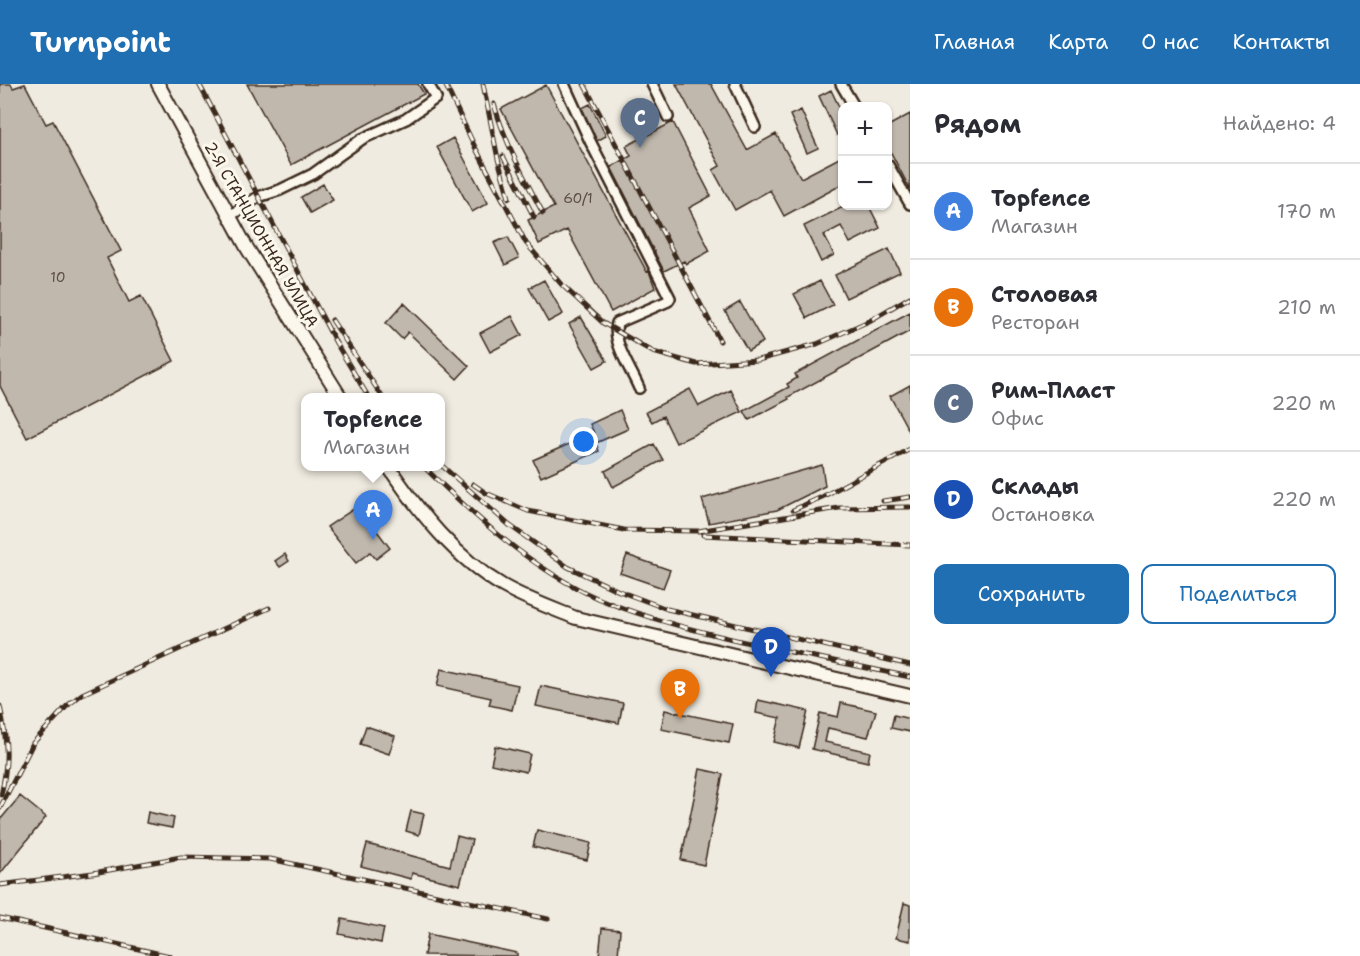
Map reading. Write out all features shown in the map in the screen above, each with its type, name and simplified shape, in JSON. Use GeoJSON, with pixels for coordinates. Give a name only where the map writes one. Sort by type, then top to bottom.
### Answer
{"type":"FeatureCollection","features":[{"type":"Feature","properties":{"kind":"main road","name":"2-Я СТАНЦИОННАЯ УЛИЦА"},"geometry":{"type":"LineString","coordinates":[[158,84],[247,248],[338,393]]}},
{"type":"Feature","properties":{"kind":"main road"},"geometry":{"type":"LineString","coordinates":[[391,471],[404,491],[450,545],[501,585],[524,597],[576,618],[910,696]]}},
{"type":"Feature","properties":{"kind":"lane"},"geometry":{"type":"LineString","coordinates":[[230,216],[258,197],[280,190],[313,174],[362,139],[406,119],[436,98],[428,84]]}},
{"type":"Feature","properties":{"kind":"lane"},"geometry":{"type":"LineString","coordinates":[[564,84],[590,141],[670,298],[668,302],[633,314],[617,323],[615,330],[622,351],[639,388]]}},
{"type":"Feature","properties":{"kind":"lane"},"geometry":{"type":"LineString","coordinates":[[652,84],[668,117]]}},
{"type":"Feature","properties":{"kind":"lane"},"geometry":{"type":"LineString","coordinates":[[735,84],[755,127]]}},
{"type":"Feature","properties":{"kind":"lane"},"geometry":{"type":"LineString","coordinates":[[841,84],[852,102]]}},
{"type":"Feature","properties":{"kind":"lane"},"geometry":{"type":"LineString","coordinates":[[892,172],[910,204]]}},
{"type":"Feature","properties":{"kind":"building"},"geometry":{"type":"Polygon","coordinates":[[[0,84],[11,84],[13,88],[25,84],[46,124],[53,121],[121,251],[107,258],[129,302],[141,296],[174,361],[27,438],[0,386],[0,84]]]}},
{"type":"Feature","properties":{"kind":"building"},"geometry":{"type":"Polygon","coordinates":[[[247,84],[418,84],[424,94],[291,165],[247,84]]]}},
{"type":"Feature","properties":{"kind":"building"},"geometry":{"type":"Polygon","coordinates":[[[676,84],[711,84],[747,150],[776,134],[801,178],[838,159],[838,187],[784,216],[770,190],[735,210],[713,170],[720,166],[676,84]]]}},
{"type":"Feature","properties":{"kind":"building"},"geometry":{"type":"Polygon","coordinates":[[[546,85],[647,272],[649,271],[655,288],[611,312],[567,230],[539,244],[528,220],[554,207],[501,109],[546,85]]]}},
{"type":"Feature","properties":{"kind":"building"},"geometry":{"type":"Polygon","coordinates":[[[831,90],[838,105],[837,135],[819,96],[831,90]]]}},
{"type":"Feature","properties":{"kind":"building"},"geometry":{"type":"Polygon","coordinates":[[[590,104],[606,136],[597,141],[582,108],[590,104]]]}},
{"type":"Feature","properties":{"kind":"building"},"geometry":{"type":"Polygon","coordinates":[[[801,110],[818,148],[807,153],[790,115],[801,110]]]}},
{"type":"Feature","properties":{"kind":"building"},"geometry":{"type":"Polygon","coordinates":[[[910,114],[910,189],[892,155],[892,124],[910,114]]]}},
{"type":"Feature","properties":{"kind":"building"},"geometry":{"type":"Polygon","coordinates":[[[673,122],[711,196],[689,208],[710,251],[686,264],[684,261],[664,271],[611,167],[631,156],[626,146],[673,122]]]}},
{"type":"Feature","properties":{"kind":"building"},"geometry":{"type":"Polygon","coordinates":[[[453,138],[488,203],[472,212],[437,147],[453,138]]]}},
{"type":"Feature","properties":{"kind":"building"},"geometry":{"type":"Polygon","coordinates":[[[323,184],[333,200],[310,213],[301,197],[323,184]]]}},
{"type":"Feature","properties":{"kind":"building"},"geometry":{"type":"Polygon","coordinates":[[[838,209],[871,210],[880,228],[850,243],[841,226],[824,235],[834,255],[821,262],[804,226],[838,209]]]}},
{"type":"Feature","properties":{"kind":"building"},"geometry":{"type":"Polygon","coordinates":[[[508,237],[519,258],[505,265],[494,243],[508,237]]]}},
{"type":"Feature","properties":{"kind":"building"},"geometry":{"type":"Polygon","coordinates":[[[889,249],[900,272],[846,298],[835,275],[889,249]]]}},
{"type":"Feature","properties":{"kind":"building"},"geometry":{"type":"Polygon","coordinates":[[[544,280],[563,314],[548,322],[529,288],[544,280]]]}},
{"type":"Feature","properties":{"kind":"building"},"geometry":{"type":"Polygon","coordinates":[[[820,281],[833,305],[807,318],[794,294],[820,281]]]}},
{"type":"Feature","properties":{"kind":"building"},"geometry":{"type":"Polygon","coordinates":[[[740,302],[763,342],[748,351],[725,311],[740,302]]]}},
{"type":"Feature","properties":{"kind":"building"},"geometry":{"type":"Polygon","coordinates":[[[404,303],[469,366],[457,379],[408,332],[402,339],[386,323],[404,303]]]}},
{"type":"Feature","properties":{"kind":"building"},"geometry":{"type":"Polygon","coordinates":[[[910,312],[910,331],[749,420],[744,411],[789,387],[787,384],[797,378],[795,374],[910,312]]]}},
{"type":"Feature","properties":{"kind":"building"},"geometry":{"type":"Polygon","coordinates":[[[512,316],[522,335],[490,352],[480,333],[512,316]]]}},
{"type":"Feature","properties":{"kind":"building"},"geometry":{"type":"Polygon","coordinates":[[[581,317],[607,361],[594,368],[569,324],[581,317]]]}},
{"type":"Feature","properties":{"kind":"building"},"geometry":{"type":"Polygon","coordinates":[[[910,385],[910,433],[890,396],[910,385]]]}},
{"type":"Feature","properties":{"kind":"building"},"geometry":{"type":"Polygon","coordinates":[[[690,389],[699,406],[731,390],[742,412],[676,443],[663,416],[652,422],[646,412],[690,389]]]}},
{"type":"Feature","properties":{"kind":"building"},"geometry":{"type":"Polygon","coordinates":[[[620,410],[628,429],[596,443],[599,451],[541,477],[533,460],[594,433],[590,424],[620,410]]]}},
{"type":"Feature","properties":{"kind":"building"},"geometry":{"type":"Polygon","coordinates":[[[654,444],[663,460],[613,487],[605,471],[654,444]]]}},
{"type":"Feature","properties":{"kind":"building"},"geometry":{"type":"Polygon","coordinates":[[[822,465],[825,486],[777,510],[709,523],[702,499],[822,465]]]}},
{"type":"Feature","properties":{"kind":"building"},"geometry":{"type":"Polygon","coordinates":[[[358,506],[390,548],[376,559],[370,552],[356,563],[327,527],[358,506]]]}},
{"type":"Feature","properties":{"kind":"building"},"geometry":{"type":"Polygon","coordinates":[[[285,554],[289,561],[280,567],[275,561],[285,554]]]}},
{"type":"Feature","properties":{"kind":"building"},"geometry":{"type":"Polygon","coordinates":[[[627,555],[670,570],[663,588],[620,573],[627,555]]]}},
{"type":"Feature","properties":{"kind":"building"},"geometry":{"type":"Polygon","coordinates":[[[441,669],[518,685],[512,710],[489,705],[491,698],[437,686],[441,669]]]}},
{"type":"Feature","properties":{"kind":"building"},"geometry":{"type":"Polygon","coordinates":[[[541,686],[623,703],[619,723],[536,706],[541,686]]]}},
{"type":"Feature","properties":{"kind":"building"},"geometry":{"type":"Polygon","coordinates":[[[758,700],[808,711],[799,748],[774,742],[780,718],[756,713],[758,700]]]}},
{"type":"Feature","properties":{"kind":"building"},"geometry":{"type":"Polygon","coordinates":[[[841,703],[876,711],[868,737],[828,728],[825,742],[870,752],[868,762],[812,749],[820,713],[838,717],[841,703]]]}},
{"type":"Feature","properties":{"kind":"building"},"geometry":{"type":"Polygon","coordinates":[[[665,710],[733,724],[729,743],[661,729],[665,710]]]}},
{"type":"Feature","properties":{"kind":"building"},"geometry":{"type":"Polygon","coordinates":[[[894,715],[910,719],[910,732],[891,728],[894,715]]]}},
{"type":"Feature","properties":{"kind":"building"},"geometry":{"type":"Polygon","coordinates":[[[366,726],[395,736],[389,754],[360,744],[366,726]]]}},
{"type":"Feature","properties":{"kind":"building"},"geometry":{"type":"Polygon","coordinates":[[[495,746],[530,754],[526,772],[491,764],[495,746]]]}},
{"type":"Feature","properties":{"kind":"building"},"geometry":{"type":"Polygon","coordinates":[[[700,769],[723,774],[704,865],[681,860],[700,769]]]}},
{"type":"Feature","properties":{"kind":"building"},"geometry":{"type":"Polygon","coordinates":[[[20,796],[46,817],[0,874],[0,820],[20,796]]]}},
{"type":"Feature","properties":{"kind":"building"},"geometry":{"type":"Polygon","coordinates":[[[411,811],[424,814],[419,835],[406,831],[411,811]]]}},
{"type":"Feature","properties":{"kind":"building"},"geometry":{"type":"Polygon","coordinates":[[[148,812],[174,818],[172,828],[146,823],[148,812]]]}},
{"type":"Feature","properties":{"kind":"building"},"geometry":{"type":"Polygon","coordinates":[[[537,830],[591,843],[587,860],[533,847],[537,830]]]}},
{"type":"Feature","properties":{"kind":"building"},"geometry":{"type":"Polygon","coordinates":[[[457,836],[472,840],[460,885],[412,873],[411,879],[361,866],[367,844],[450,866],[457,836]]]}},
{"type":"Feature","properties":{"kind":"building"},"geometry":{"type":"Polygon","coordinates":[[[904,903],[910,905],[910,941],[896,938],[904,903]]]}},
{"type":"Feature","properties":{"kind":"building"},"geometry":{"type":"Polygon","coordinates":[[[342,919],[384,928],[381,943],[339,934],[342,919]]]}},
{"type":"Feature","properties":{"kind":"building"},"geometry":{"type":"Polygon","coordinates":[[[602,928],[620,930],[618,956],[599,956],[602,928]]]}},
{"type":"Feature","properties":{"kind":"building"},"geometry":{"type":"Polygon","coordinates":[[[428,934],[517,953],[517,956],[424,955],[428,934]]]}},
{"type":"Feature","properties":{"kind":"railway"},"geometry":{"type":"LineString","coordinates":[[199,84],[336,343],[366,393]]}},
{"type":"Feature","properties":{"kind":"railway"},"geometry":{"type":"LineString","coordinates":[[445,84],[475,147],[526,243],[561,284],[603,323],[653,352],[696,364],[758,360],[817,344],[869,321],[910,297]]}},
{"type":"Feature","properties":{"kind":"railway"},"geometry":{"type":"LineString","coordinates":[[483,84],[498,159],[509,198]]}},
{"type":"Feature","properties":{"kind":"railway"},"geometry":{"type":"LineString","coordinates":[[584,84],[720,341]]}},
{"type":"Feature","properties":{"kind":"railway"},"geometry":{"type":"LineString","coordinates":[[494,104],[509,146],[543,213]]}},
{"type":"Feature","properties":{"kind":"railway"},"geometry":{"type":"LineString","coordinates":[[503,156],[534,217]]}},
{"type":"Feature","properties":{"kind":"railway"},"geometry":{"type":"LineString","coordinates":[[332,320],[380,393]]}},
{"type":"Feature","properties":{"kind":"railway"},"geometry":{"type":"LineString","coordinates":[[793,510],[822,497],[910,449]]}},
{"type":"Feature","properties":{"kind":"railway"},"geometry":{"type":"LineString","coordinates":[[445,468],[509,525],[568,567],[619,591],[667,609],[910,665]]}},
{"type":"Feature","properties":{"kind":"railway"},"geometry":{"type":"LineString","coordinates":[[428,471],[483,522],[527,557],[597,598],[638,614],[702,632],[910,677]]}},
{"type":"Feature","properties":{"kind":"railway"},"geometry":{"type":"LineString","coordinates":[[473,484],[486,493],[528,511],[624,530],[698,531],[839,508],[910,507]]}},
{"type":"Feature","properties":{"kind":"railway"},"geometry":{"type":"LineString","coordinates":[[883,501],[910,497]]}},
{"type":"Feature","properties":{"kind":"railway"},"geometry":{"type":"LineString","coordinates":[[703,535],[910,545]]}},
{"type":"Feature","properties":{"kind":"railway"},"geometry":{"type":"LineString","coordinates":[[0,808],[33,743],[67,706],[82,694],[269,608]]}},
{"type":"Feature","properties":{"kind":"railway"},"geometry":{"type":"LineString","coordinates":[[0,706],[6,750],[1,795]]}},
{"type":"Feature","properties":{"kind":"railway"},"geometry":{"type":"LineString","coordinates":[[0,885],[93,873],[181,857],[270,859],[548,919]]}},
{"type":"Feature","properties":{"kind":"railway"},"geometry":{"type":"LineString","coordinates":[[0,918],[170,956]]}},
{"type":"Feature","properties":{"kind":"place","name":"Рим-Пласт"},"geometry":{"type":"Point","coordinates":[640,148]}},
{"type":"Feature","properties":{"kind":"place","name":"Topfence"},"geometry":{"type":"Point","coordinates":[373,540]}},
{"type":"Feature","properties":{"kind":"place","name":"Склады"},"geometry":{"type":"Point","coordinates":[771,677]}},
{"type":"Feature","properties":{"kind":"place","name":"Столовая"},"geometry":{"type":"Point","coordinates":[680,719]}}]}
